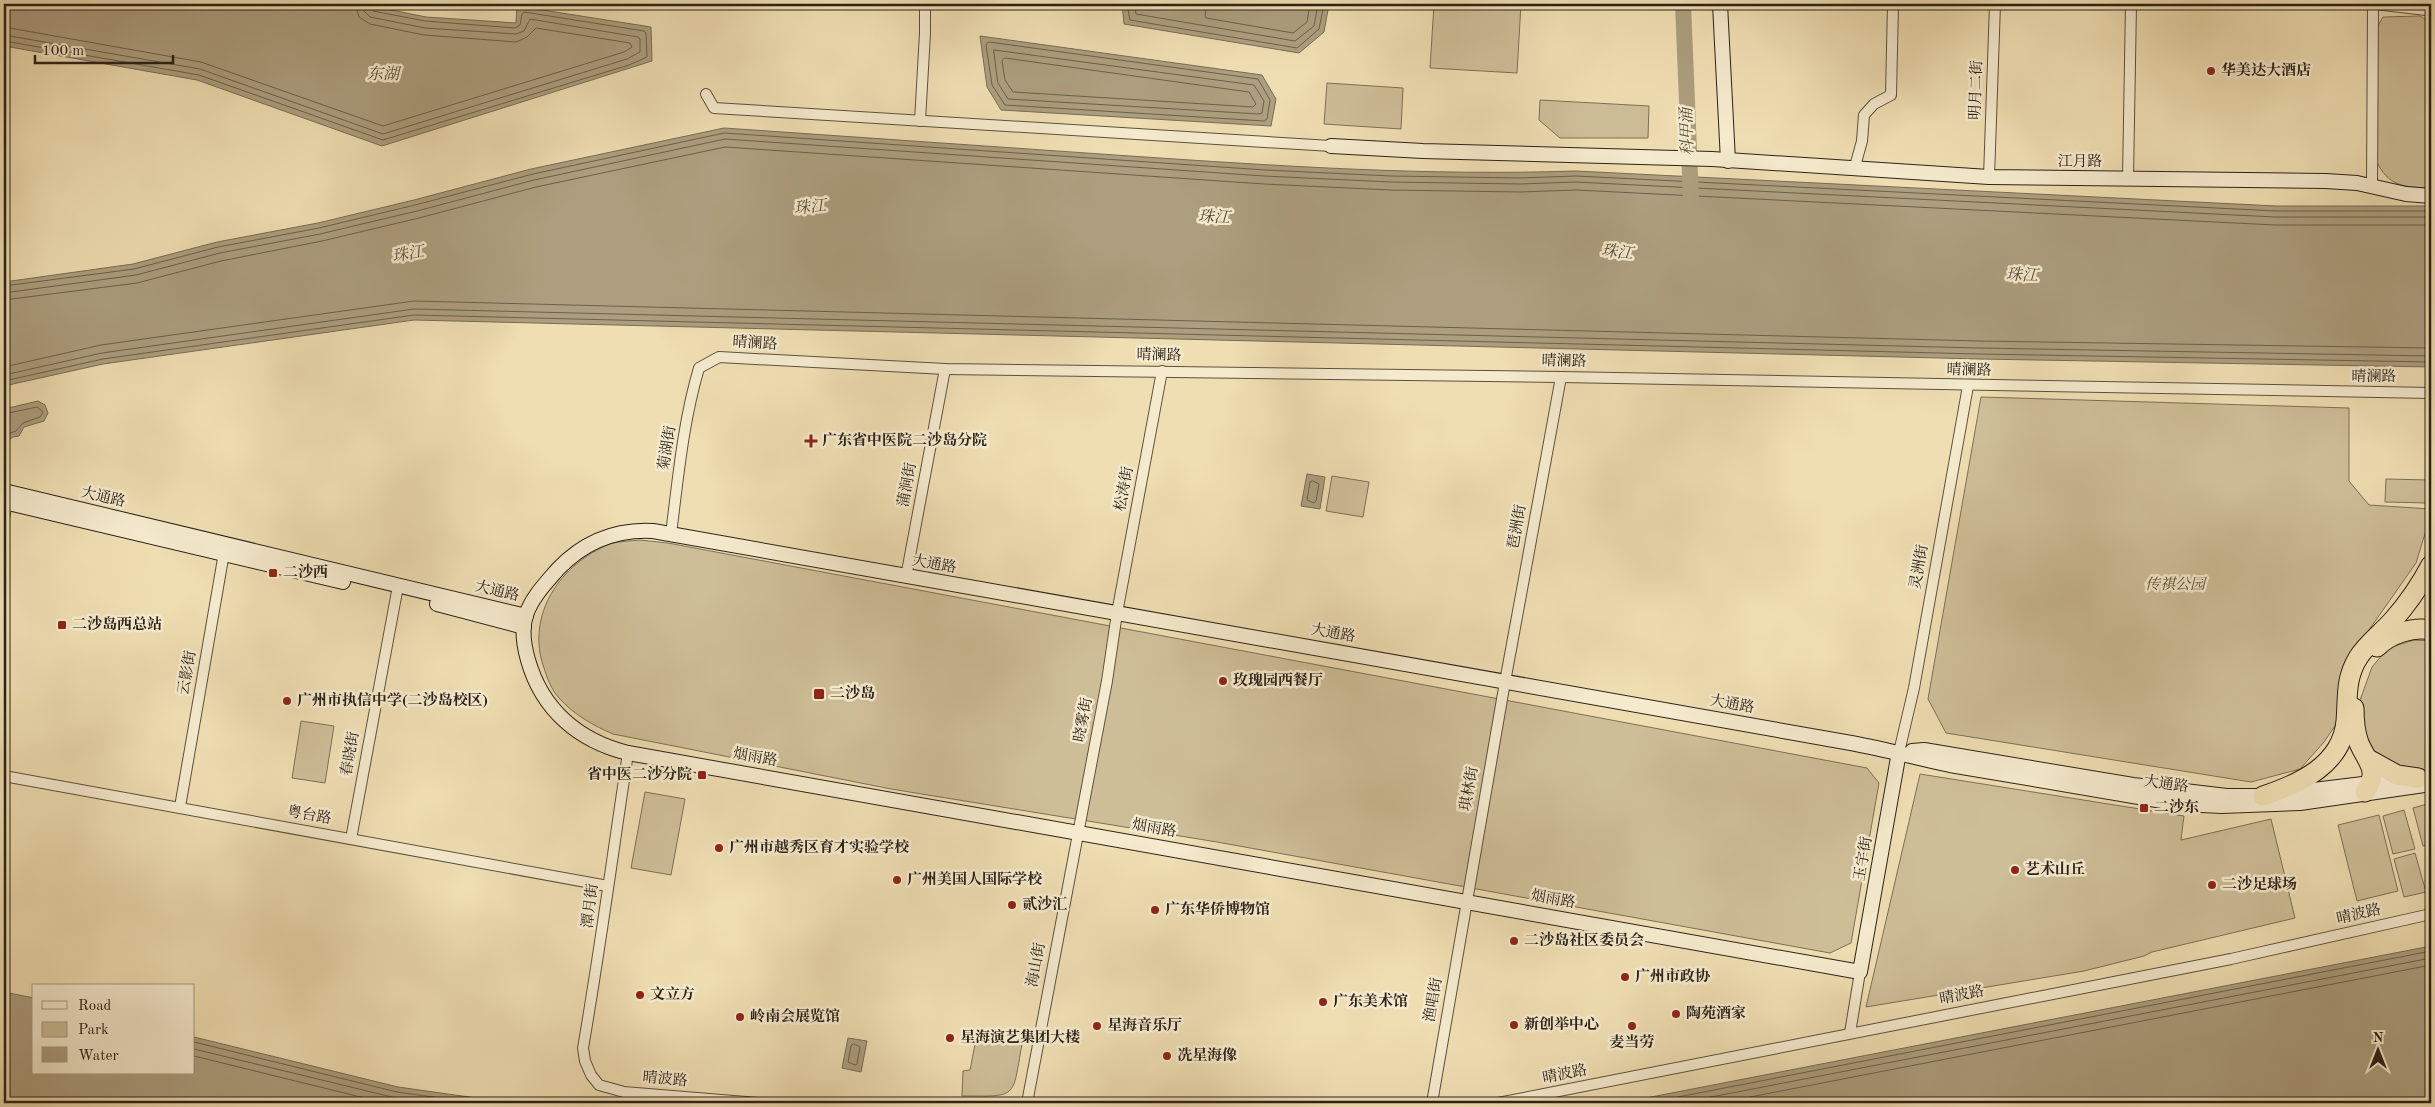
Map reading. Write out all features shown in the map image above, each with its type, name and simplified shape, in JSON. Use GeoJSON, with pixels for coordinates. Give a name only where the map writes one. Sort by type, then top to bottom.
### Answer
{"type":"FeatureCollection","features":[{"type":"Feature","properties":{"kind":"highway"},"geometry":{"type":"LineString","coordinates":[[2427,779],[2397,775],[2370,760],[2359,742],[2350,710],[2348,682],[2358,658],[2403,608],[2431,565]]}},
{"type":"Feature","properties":{"kind":"highway"},"geometry":{"type":"LineString","coordinates":[[2263,796],[2293,786],[2330,758],[2342,738],[2357,679],[2371,654],[2393,636],[2419,629],[2431,630]]}},
{"type":"Feature","properties":{"kind":"highway"},"geometry":{"type":"LineString","coordinates":[[2369,787],[2370,760]]}},
{"type":"Feature","properties":{"kind":"main road"},"geometry":{"type":"LineString","coordinates":[[1720,4],[1728,161]]}},
{"type":"Feature","properties":{"kind":"main road","name":"江月路"},"geometry":{"type":"LineString","coordinates":[[1331,146],[1423,151],[1712,159],[1854,170],[1989,177],[2326,181],[2406,194],[2431,196]]}},
{"type":"Feature","properties":{"kind":"main road","name":"大通路"},"geometry":{"type":"LineString","coordinates":[[6,497],[525,621],[531,604],[565,562],[586,545],[622,532],[636,530],[671,534],[1117,613],[1899,752],[1923,760],[2180,804],[2264,806],[2369,787],[2427,779]]}},
{"type":"Feature","properties":{"kind":"main road","name":"烟雨路"},"geometry":{"type":"LineString","coordinates":[[525,621],[530,668],[547,704],[582,735],[599,744],[628,753],[1860,972]]}},
{"type":"Feature","properties":{"kind":"main road","name":"大通路"},"geometry":{"type":"LineString","coordinates":[[1899,752],[1924,750],[2186,792],[2263,796],[2369,787]]}},
{"type":"Feature","properties":{"kind":"main road","name":"玉宇街"},"geometry":{"type":"LineString","coordinates":[[1860,972],[1899,752]]}},
{"type":"Feature","properties":{"kind":"street"},"geometry":{"type":"LineString","coordinates":[[920,121],[925,33],[924,4]]}},
{"type":"Feature","properties":{"kind":"street"},"geometry":{"type":"LineString","coordinates":[[1854,170],[1862,141],[1864,115],[1874,104],[1892,95],[1893,4]]}},
{"type":"Feature","properties":{"kind":"street","name":"明月二街"},"geometry":{"type":"LineString","coordinates":[[1989,177],[1995,4]]}},
{"type":"Feature","properties":{"kind":"street"},"geometry":{"type":"LineString","coordinates":[[2128,178],[2131,4]]}},
{"type":"Feature","properties":{"kind":"street"},"geometry":{"type":"LineString","coordinates":[[2372,187],[2374,4],[2426,10],[2431,13]]}},
{"type":"Feature","properties":{"kind":"street"},"geometry":{"type":"LineString","coordinates":[[706,94],[714,108],[1331,146]]}},
{"type":"Feature","properties":{"kind":"street","name":"晴澜路"},"geometry":{"type":"LineString","coordinates":[[699,368],[719,357],[945,370],[1561,377],[1968,386],[2431,393]]}},
{"type":"Feature","properties":{"kind":"street","name":"菊湖街"},"geometry":{"type":"LineString","coordinates":[[671,534],[685,434],[699,368]]}},
{"type":"Feature","properties":{"kind":"street","name":"蒲涧街"},"geometry":{"type":"LineString","coordinates":[[906,577],[945,370]]}},
{"type":"Feature","properties":{"kind":"street","name":"松涛街"},"geometry":{"type":"LineString","coordinates":[[1117,613],[1162,371]]}},
{"type":"Feature","properties":{"kind":"street","name":"琶洲街"},"geometry":{"type":"LineString","coordinates":[[1504,682],[1561,377]]}},
{"type":"Feature","properties":{"kind":"street","name":"灵洲街"},"geometry":{"type":"LineString","coordinates":[[1899,752],[1914,688],[1968,386]]}},
{"type":"Feature","properties":{"kind":"street"},"geometry":{"type":"LineString","coordinates":[[4,518],[6,497]]}},
{"type":"Feature","properties":{"kind":"street","name":"云影街"},"geometry":{"type":"LineString","coordinates":[[180,807],[224,548]]}},
{"type":"Feature","properties":{"kind":"street","name":"春晓街"},"geometry":{"type":"LineString","coordinates":[[351,839],[397,590]]}},
{"type":"Feature","properties":{"kind":"street","name":"晓雾街"},"geometry":{"type":"LineString","coordinates":[[1078,832],[1107,681],[1117,613]]}},
{"type":"Feature","properties":{"kind":"street","name":"琪林街"},"geometry":{"type":"LineString","coordinates":[[1466,902],[1504,682]]}},
{"type":"Feature","properties":{"kind":"street","name":"潭月街"},"geometry":{"type":"LineString","coordinates":[[585,1061],[583,1048],[606,911],[628,753]]}},
{"type":"Feature","properties":{"kind":"street","name":"粤台路"},"geometry":{"type":"LineString","coordinates":[[4,776],[608,886]]}},
{"type":"Feature","properties":{"kind":"street","name":"海山街"},"geometry":{"type":"LineString","coordinates":[[1027,1103],[1078,832]]}},
{"type":"Feature","properties":{"kind":"street","name":"渔唱街"},"geometry":{"type":"LineString","coordinates":[[1432,1103],[1466,902]]}},
{"type":"Feature","properties":{"kind":"street","name":"晴波路"},"geometry":{"type":"LineString","coordinates":[[1498,1103],[2213,963],[2431,914]]}},
{"type":"Feature","properties":{"kind":"street"},"geometry":{"type":"LineString","coordinates":[[1850,1033],[1860,972]]}},
{"type":"Feature","properties":{"kind":"street","name":"晴波路"},"geometry":{"type":"LineString","coordinates":[[585,1061],[599,1085],[624,1092],[758,1103]]}},
{"type":"Feature","properties":{"kind":"green space"},"geometry":{"type":"Polygon","coordinates":[[[1434,4],[1521,4],[1517,73],[1430,68],[1434,4]]]}},
{"type":"Feature","properties":{"kind":"green space"},"geometry":{"type":"Polygon","coordinates":[[[2420,16],[2431,23],[2431,188],[2398,184],[2386,176],[2376,160],[2375,31],[2383,17],[2420,16]]]}},
{"type":"Feature","properties":{"kind":"green space"},"geometry":{"type":"Polygon","coordinates":[[[1327,83],[1403,88],[1401,129],[1324,124],[1327,83]]]}},
{"type":"Feature","properties":{"kind":"green space"},"geometry":{"type":"Polygon","coordinates":[[[1540,100],[1649,106],[1648,138],[1560,138],[1539,120],[1540,100]]]}},
{"type":"Feature","properties":{"kind":"green space","name":"传祺公园"},"geometry":{"type":"Polygon","coordinates":[[[1981,397],[2349,408],[2349,481],[2369,505],[2431,509],[2431,514],[2416,563],[2343,667],[2337,723],[2324,742],[2300,769],[2251,782],[1946,733],[1928,699],[1981,397]]]}},
{"type":"Feature","properties":{"kind":"green space"},"geometry":{"type":"Polygon","coordinates":[[[1332,476],[1369,482],[1363,517],[1326,511],[1332,476]]]}},
{"type":"Feature","properties":{"kind":"green space"},"geometry":{"type":"Polygon","coordinates":[[[2386,479],[2429,480],[2428,503],[2385,502],[2386,479]]]}},
{"type":"Feature","properties":{"kind":"green space"},"geometry":{"type":"Polygon","coordinates":[[[640,540],[668,543],[1867,768],[1879,783],[1851,943],[1830,953],[1217,842],[891,789],[613,734],[577,714],[556,695],[544,668],[539,648],[539,629],[544,610],[552,593],[576,564],[610,544],[640,540]]]}},
{"type":"Feature","properties":{"kind":"green space"},"geometry":{"type":"Polygon","coordinates":[[[2414,640],[2431,641],[2431,771],[2414,773],[2388,763],[2368,745],[2359,703],[2372,667],[2388,648],[2414,640]]]}},
{"type":"Feature","properties":{"kind":"green space"},"geometry":{"type":"Polygon","coordinates":[[[301,721],[334,726],[325,783],[292,778],[301,721]]]}},
{"type":"Feature","properties":{"kind":"green space"},"geometry":{"type":"Polygon","coordinates":[[[1920,774],[2184,816],[2181,840],[2271,819],[2295,918],[2152,952],[2144,956],[2084,971],[1866,1007],[1920,774]]]}},
{"type":"Feature","properties":{"kind":"green space"},"geometry":{"type":"Polygon","coordinates":[[[645,792],[685,799],[671,875],[631,868],[645,792]]]}},
{"type":"Feature","properties":{"kind":"green space"},"geometry":{"type":"Polygon","coordinates":[[[2431,803],[2431,844],[2423,846],[2413,808],[2431,803]]]}},
{"type":"Feature","properties":{"kind":"green space"},"geometry":{"type":"Polygon","coordinates":[[[2404,810],[2415,849],[2393,854],[2383,816],[2404,810]]]}},
{"type":"Feature","properties":{"kind":"green space"},"geometry":{"type":"Polygon","coordinates":[[[2379,815],[2398,891],[2357,901],[2338,825],[2379,815]]]}},
{"type":"Feature","properties":{"kind":"green space"},"geometry":{"type":"Polygon","coordinates":[[[2415,853],[2426,892],[2404,897],[2394,859],[2415,853]]]}},
{"type":"Feature","properties":{"kind":"green space"},"geometry":{"type":"Polygon","coordinates":[[[976,1039],[1020,1040],[1022,1044],[1016,1076],[1009,1091],[994,1096],[962,1096],[963,1071],[970,1070],[976,1039]]]}},
{"type":"Feature","properties":{"kind":"water","name":"东湖"},"geometry":{"type":"Polygon","coordinates":[[[4,4],[362,4],[426,17],[516,23],[517,6],[651,27],[652,61],[382,146],[197,80],[4,46],[4,4]]]}},
{"type":"Feature","properties":{"kind":"water"},"geometry":{"type":"Polygon","coordinates":[[[1122,4],[1176,4],[1188,6],[1191,4],[1329,4],[1324,32],[1299,53],[1124,24],[1122,4]]]}},
{"type":"Feature","properties":{"kind":"water"},"geometry":{"type":"Polygon","coordinates":[[[980,36],[1262,75],[1276,99],[1271,126],[1001,110],[987,87],[980,36]]]}},
{"type":"Feature","properties":{"kind":"water","name":"珠江"},"geometry":{"type":"Polygon","coordinates":[[[724,128],[1186,160],[1353,169],[1464,172],[1576,171],[2276,206],[2431,206],[2431,367],[1979,359],[414,320],[103,364],[4,386],[4,282],[133,264],[217,242],[318,223],[531,169],[724,128]]]}},
{"type":"Feature","properties":{"kind":"water"},"geometry":{"type":"Polygon","coordinates":[[[38,401],[45,405],[48,413],[44,421],[24,427],[19,436],[7,441],[4,439],[4,409],[38,401]]]}},
{"type":"Feature","properties":{"kind":"water"},"geometry":{"type":"Polygon","coordinates":[[[1307,474],[1325,477],[1320,509],[1301,506],[1307,474]]]}},
{"type":"Feature","properties":{"kind":"water"},"geometry":{"type":"Polygon","coordinates":[[[2431,946],[2431,1103],[1620,1103],[2431,946]]]}},
{"type":"Feature","properties":{"kind":"water"},"geometry":{"type":"Polygon","coordinates":[[[4,992],[32,998],[32,1074],[195,1074],[195,1037],[398,1087],[512,1103],[4,1103],[4,992]]]}},
{"type":"Feature","properties":{"kind":"water"},"geometry":{"type":"Polygon","coordinates":[[[848,1038],[867,1041],[861,1072],[842,1068],[848,1038]]]}},
{"type":"Feature","properties":{"kind":"waterway","name":"科甲涌"},"geometry":{"type":"LineString","coordinates":[[1683,4],[1691,199]]}},
{"type":"Feature","properties":{"kind":"place","name":"华美达大酒店"},"geometry":{"type":"Point","coordinates":[2211,71]}},
{"type":"Feature","properties":{"kind":"place","name":"广东省中医院二沙岛分院"},"geometry":{"type":"Point","coordinates":[811,441]}},
{"type":"Feature","properties":{"kind":"place","name":"二沙西"},"geometry":{"type":"Point","coordinates":[273,573]}},
{"type":"Feature","properties":{"kind":"place","name":"二沙岛西总站"},"geometry":{"type":"Point","coordinates":[62,625]}},
{"type":"Feature","properties":{"kind":"place","name":"玫瑰园西餐厅"},"geometry":{"type":"Point","coordinates":[1223,681]}},
{"type":"Feature","properties":{"kind":"place","name":"二沙岛"},"geometry":{"type":"Point","coordinates":[819,694]}},
{"type":"Feature","properties":{"kind":"place","name":"广州市执信中学(二沙岛校区)"},"geometry":{"type":"Point","coordinates":[287,701]}},
{"type":"Feature","properties":{"kind":"place","name":"省中医二沙分院"},"geometry":{"type":"Point","coordinates":[702,775]}},
{"type":"Feature","properties":{"kind":"place","name":"二沙东"},"geometry":{"type":"Point","coordinates":[2144,808]}},
{"type":"Feature","properties":{"kind":"place","name":"广州市越秀区育才实验学校"},"geometry":{"type":"Point","coordinates":[719,848]}},
{"type":"Feature","properties":{"kind":"place","name":"艺术山丘"},"geometry":{"type":"Point","coordinates":[2015,870]}},
{"type":"Feature","properties":{"kind":"place","name":"广州美国人国际学校"},"geometry":{"type":"Point","coordinates":[897,880]}},
{"type":"Feature","properties":{"kind":"place","name":"二沙足球场"},"geometry":{"type":"Point","coordinates":[2212,885]}},
{"type":"Feature","properties":{"kind":"place","name":"贰沙汇"},"geometry":{"type":"Point","coordinates":[1012,905]}},
{"type":"Feature","properties":{"kind":"place","name":"广东华侨博物馆"},"geometry":{"type":"Point","coordinates":[1155,910]}},
{"type":"Feature","properties":{"kind":"place","name":"二沙岛社区委员会"},"geometry":{"type":"Point","coordinates":[1514,941]}},
{"type":"Feature","properties":{"kind":"place","name":"广州市政协"},"geometry":{"type":"Point","coordinates":[1625,977]}},
{"type":"Feature","properties":{"kind":"place","name":"文立方"},"geometry":{"type":"Point","coordinates":[640,995]}},
{"type":"Feature","properties":{"kind":"place","name":"广东美术馆"},"geometry":{"type":"Point","coordinates":[1323,1002]}},
{"type":"Feature","properties":{"kind":"place","name":"陶苑酒家"},"geometry":{"type":"Point","coordinates":[1676,1014]}},
{"type":"Feature","properties":{"kind":"place","name":"岭南会展览馆"},"geometry":{"type":"Point","coordinates":[740,1017]}},
{"type":"Feature","properties":{"kind":"place","name":"新创举中心"},"geometry":{"type":"Point","coordinates":[1514,1025]}},
{"type":"Feature","properties":{"kind":"place","name":"星海音乐厅"},"geometry":{"type":"Point","coordinates":[1097,1026]}},
{"type":"Feature","properties":{"kind":"place","name":"麦当劳"},"geometry":{"type":"Point","coordinates":[1632,1026]}},
{"type":"Feature","properties":{"kind":"place","name":"星海演艺集团大楼"},"geometry":{"type":"Point","coordinates":[950,1038]}},
{"type":"Feature","properties":{"kind":"place","name":"冼星海像"},"geometry":{"type":"Point","coordinates":[1167,1056]}}]}
